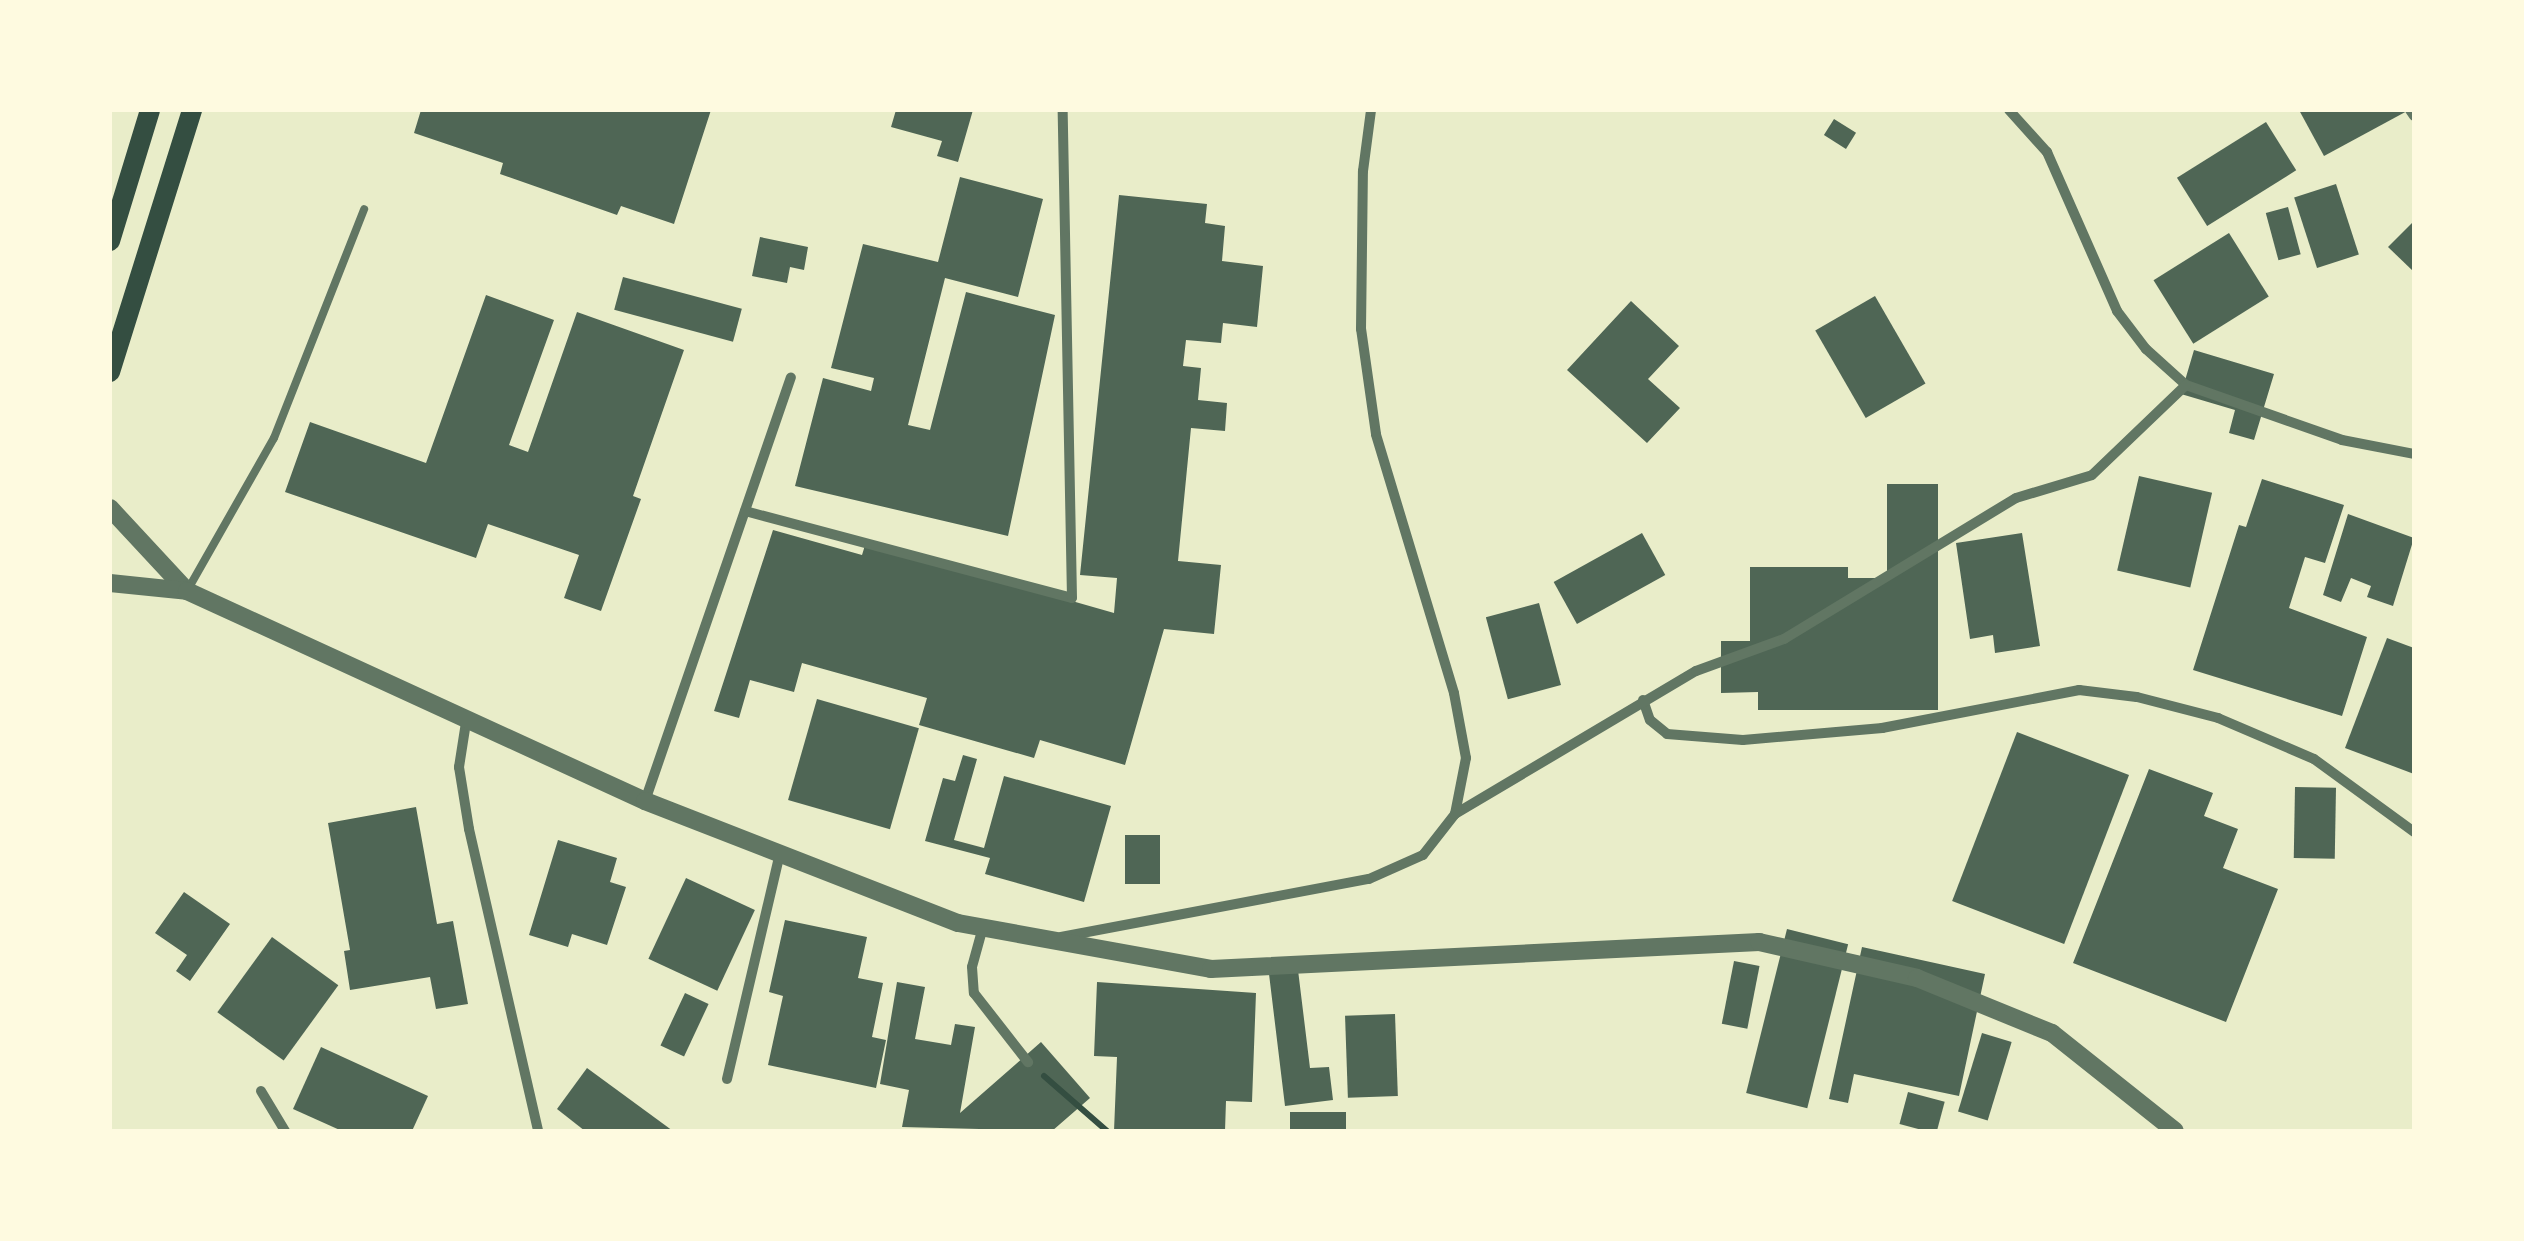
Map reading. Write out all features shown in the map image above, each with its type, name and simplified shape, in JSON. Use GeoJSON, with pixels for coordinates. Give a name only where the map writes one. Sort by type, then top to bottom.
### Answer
{"type":"FeatureCollection","features":[{"type":"Feature","properties":{"kind":"main road"},"geometry":{"type":"LineString","coordinates":[[110,241],[150,110]]}},
{"type":"Feature","properties":{"kind":"main road"},"geometry":{"type":"LineString","coordinates":[[110,372],[192,110]]}},
{"type":"Feature","properties":{"kind":"street"},"geometry":{"type":"LineString","coordinates":[[745,511],[1072,598],[1063,110]]}},
{"type":"Feature","properties":{"kind":"street"},"geometry":{"type":"LineString","coordinates":[[1371,110],[1363,171],[1361,329],[1376,434],[1454,693],[1466,758],[1455,814]]}},
{"type":"Feature","properties":{"kind":"street"},"geometry":{"type":"LineString","coordinates":[[2008,110],[2046,152],[2117,311],[2146,349],[2186,384],[2342,440],[2414,454]]}},
{"type":"Feature","properties":{"kind":"street"},"geometry":{"type":"LineString","coordinates":[[646,800],[791,377]]}},
{"type":"Feature","properties":{"kind":"street"},"geometry":{"type":"LineString","coordinates":[[1049,940],[1252,896],[1369,879],[1423,854],[1455,814],[1643,700],[1696,670],[1784,639],[2016,498],[2092,475],[2186,384]]}},
{"type":"Feature","properties":{"kind":"street"},"geometry":{"type":"LineString","coordinates":[[110,508],[187,591]]}},
{"type":"Feature","properties":{"kind":"street"},"geometry":{"type":"LineString","coordinates":[[110,583],[187,591],[779,858],[983,927],[1211,970],[1759,942],[1917,978],[2052,1033],[2175,1131]]}},
{"type":"Feature","properties":{"kind":"street"},"geometry":{"type":"LineString","coordinates":[[1643,700],[1650,720],[1667,734],[1744,740],[1882,728],[2079,690],[2138,697],[2218,718],[2314,759],[2414,832]]}},
{"type":"Feature","properties":{"kind":"street"},"geometry":{"type":"LineString","coordinates":[[467,715],[459,766],[469,830],[538,1131]]}},
{"type":"Feature","properties":{"kind":"street"},"geometry":{"type":"LineString","coordinates":[[727,1079],[779,858]]}},
{"type":"Feature","properties":{"kind":"street"},"geometry":{"type":"LineString","coordinates":[[983,927],[972,968],[974,993],[1028,1062]]}},
{"type":"Feature","properties":{"kind":"street"},"geometry":{"type":"LineString","coordinates":[[261,1092],[285,1131]]}},
{"type":"Feature","properties":{"kind":"lane"},"geometry":{"type":"LineString","coordinates":[[187,591],[274,438],[364,209]]}},
{"type":"Feature","properties":{"kind":"path"},"geometry":{"type":"LineString","coordinates":[[1028,1062],[1107,1131]]}},
{"type":"Feature","properties":{"kind":"building"},"geometry":{"type":"Polygon","coordinates":[[[421,110],[711,110],[674,224],[621,206],[617,215],[500,174],[503,163],[414,133],[421,110]]]}},
{"type":"Feature","properties":{"kind":"building"},"geometry":{"type":"Polygon","coordinates":[[[896,110],[973,110],[958,162],[937,156],[942,141],[891,127],[896,110]]]}},
{"type":"Feature","properties":{"kind":"building"},"geometry":{"type":"Polygon","coordinates":[[[2299,110],[2409,110],[2324,156],[2299,110]]]}},
{"type":"Feature","properties":{"kind":"building"},"geometry":{"type":"Polygon","coordinates":[[[1834,119],[1856,133],[1846,149],[1824,135],[1834,119]]]}},
{"type":"Feature","properties":{"kind":"building"},"geometry":{"type":"Polygon","coordinates":[[[2266,122],[2296,170],[2207,226],[2177,178],[2266,122]]]}},
{"type":"Feature","properties":{"kind":"building"},"geometry":{"type":"Polygon","coordinates":[[[960,177],[1043,199],[1018,297],[945,278],[908,425],[930,430],[966,292],[1055,315],[1008,536],[795,486],[823,378],[871,391],[874,378],[831,368],[863,244],[938,262],[960,177]]]}},
{"type":"Feature","properties":{"kind":"building"},"geometry":{"type":"Polygon","coordinates":[[[2336,184],[2359,254],[2317,268],[2294,198],[2336,184]]]}},
{"type":"Feature","properties":{"kind":"building"},"geometry":{"type":"Polygon","coordinates":[[[1119,195],[1207,204],[1205,223],[1225,226],[1222,261],[1263,266],[1257,327],[1223,323],[1221,343],[1186,340],[1183,366],[1201,368],[1198,400],[1227,403],[1225,431],[1191,428],[1178,561],[1221,565],[1214,634],[1164,629],[1125,765],[1040,740],[1034,758],[919,725],[927,698],[802,663],[794,692],[750,680],[739,718],[714,711],[773,530],[862,555],[866,542],[1114,613],[1117,578],[1080,575],[1119,195]]]}},
{"type":"Feature","properties":{"kind":"building"},"geometry":{"type":"Polygon","coordinates":[[[2288,207],[2301,254],[2278,260],[2266,213],[2288,207]]]}},
{"type":"Feature","properties":{"kind":"building"},"geometry":{"type":"Polygon","coordinates":[[[2414,221],[2414,272],[2388,247],[2414,221]]]}},
{"type":"Feature","properties":{"kind":"building"},"geometry":{"type":"Polygon","coordinates":[[[2229,233],[2269,297],[2193,344],[2154,280],[2229,233]]]}},
{"type":"Feature","properties":{"kind":"building"},"geometry":{"type":"Polygon","coordinates":[[[760,237],[808,247],[804,270],[790,267],[787,283],[752,276],[760,237]]]}},
{"type":"Feature","properties":{"kind":"building"},"geometry":{"type":"Polygon","coordinates":[[[623,277],[742,309],[733,342],[614,310],[623,277]]]}},
{"type":"Feature","properties":{"kind":"building"},"geometry":{"type":"Polygon","coordinates":[[[486,295],[554,320],[509,445],[528,452],[577,312],[684,350],[633,496],[641,499],[601,611],[564,598],[579,555],[488,524],[476,558],[285,492],[310,422],[426,463],[486,295]]]}},
{"type":"Feature","properties":{"kind":"building"},"geometry":{"type":"Polygon","coordinates":[[[1875,296],[1926,383],[1866,418],[1815,330],[1875,296]]]}},
{"type":"Feature","properties":{"kind":"building"},"geometry":{"type":"Polygon","coordinates":[[[1631,301],[1679,346],[1648,379],[1680,408],[1647,443],[1567,370],[1631,301]]]}},
{"type":"Feature","properties":{"kind":"building"},"geometry":{"type":"Polygon","coordinates":[[[2194,350],[2274,374],[2254,440],[2229,433],[2235,410],[2181,394],[2194,350]]]}},
{"type":"Feature","properties":{"kind":"building"},"geometry":{"type":"Polygon","coordinates":[[[2139,476],[2212,493],[2190,587],[2117,571],[2139,476]]]}},
{"type":"Feature","properties":{"kind":"building"},"geometry":{"type":"Polygon","coordinates":[[[2262,479],[2344,505],[2325,563],[2305,557],[2289,608],[2367,637],[2342,716],[2193,670],[2239,525],[2246,527],[2262,479]]]}},
{"type":"Feature","properties":{"kind":"building"},"geometry":{"type":"Polygon","coordinates":[[[1887,484],[1938,484],[1938,710],[1758,710],[1758,692],[1721,693],[1721,641],[1750,641],[1750,567],[1848,567],[1848,578],[1887,578],[1887,484]]]}},
{"type":"Feature","properties":{"kind":"building"},"geometry":{"type":"Polygon","coordinates":[[[2348,514],[2414,538],[2393,606],[2367,597],[2371,586],[2351,578],[2341,602],[2323,595],[2348,514]]]}},
{"type":"Feature","properties":{"kind":"building"},"geometry":{"type":"Polygon","coordinates":[[[1642,533],[1665,575],[1577,624],[1554,582],[1642,533]]]}},
{"type":"Feature","properties":{"kind":"building"},"geometry":{"type":"Polygon","coordinates":[[[2022,533],[2040,646],[1995,653],[1993,635],[1970,639],[1956,543],[2022,533]]]}},
{"type":"Feature","properties":{"kind":"building"},"geometry":{"type":"Polygon","coordinates":[[[1539,603],[1561,685],[1508,699],[1486,617],[1539,603]]]}},
{"type":"Feature","properties":{"kind":"building"},"geometry":{"type":"Polygon","coordinates":[[[2387,638],[2414,648],[2414,774],[2345,748],[2387,638]]]}},
{"type":"Feature","properties":{"kind":"building"},"geometry":{"type":"Polygon","coordinates":[[[817,699],[919,728],[890,829],[788,800],[817,699]]]}},
{"type":"Feature","properties":{"kind":"building"},"geometry":{"type":"Polygon","coordinates":[[[2017,732],[2129,775],[2064,944],[1952,901],[2017,732]]]}},
{"type":"Feature","properties":{"kind":"building"},"geometry":{"type":"Polygon","coordinates":[[[963,755],[977,759],[954,840],[984,848],[1004,776],[1111,806],[1084,902],[985,874],[990,858],[925,841],[943,778],[955,781],[963,755]]]}},
{"type":"Feature","properties":{"kind":"building"},"geometry":{"type":"Polygon","coordinates":[[[2149,769],[2213,793],[2204,816],[2238,829],[2223,868],[2278,889],[2226,1022],[2073,963],[2149,769]]]}},
{"type":"Feature","properties":{"kind":"building"},"geometry":{"type":"Polygon","coordinates":[[[2295,787],[2336,788],[2335,859],[2294,858],[2295,787]]]}},
{"type":"Feature","properties":{"kind":"building"},"geometry":{"type":"Polygon","coordinates":[[[416,807],[437,924],[453,921],[468,1004],[436,1009],[430,977],[350,990],[344,951],[350,950],[328,823],[416,807]]]}},
{"type":"Feature","properties":{"kind":"building"},"geometry":{"type":"Polygon","coordinates":[[[1125,835],[1160,835],[1160,884],[1125,884],[1125,835]]]}},
{"type":"Feature","properties":{"kind":"building"},"geometry":{"type":"Polygon","coordinates":[[[558,840],[617,858],[610,882],[626,887],[607,945],[572,934],[568,947],[529,935],[558,840]]]}},
{"type":"Feature","properties":{"kind":"building"},"geometry":{"type":"Polygon","coordinates":[[[686,878],[755,910],[717,991],[648,959],[686,878]]]}},
{"type":"Feature","properties":{"kind":"building"},"geometry":{"type":"Polygon","coordinates":[[[184,892],[230,924],[190,981],[176,971],[187,955],[155,933],[184,892]]]}},
{"type":"Feature","properties":{"kind":"building"},"geometry":{"type":"Polygon","coordinates":[[[785,920],[867,937],[858,978],[883,983],[872,1037],[886,1040],[876,1088],[768,1065],[783,996],[769,992],[785,920]]]}},
{"type":"Feature","properties":{"kind":"building"},"geometry":{"type":"Polygon","coordinates":[[[1787,929],[1848,944],[1807,1108],[1746,1093],[1787,929]]]}},
{"type":"Feature","properties":{"kind":"building"},"geometry":{"type":"Polygon","coordinates":[[[272,937],[338,985],[284,1060],[217,1012],[272,937]]]}},
{"type":"Feature","properties":{"kind":"building"},"geometry":{"type":"Polygon","coordinates":[[[1862,947],[1985,974],[1959,1096],[1854,1074],[1848,1103],[1829,1099],[1862,947]]]}},
{"type":"Feature","properties":{"kind":"building"},"geometry":{"type":"Polygon","coordinates":[[[1734,961],[1760,966],[1747,1029],[1722,1024],[1734,961]]]}},
{"type":"Feature","properties":{"kind":"building"},"geometry":{"type":"Polygon","coordinates":[[[1298,970],[1310,1068],[1329,1067],[1333,1100],[1285,1106],[1269,974],[1298,970]]]}},
{"type":"Feature","properties":{"kind":"building"},"geometry":{"type":"Polygon","coordinates":[[[897,982],[925,987],[915,1039],[951,1045],[955,1024],[975,1027],[960,1113],[1041,1042],[1090,1098],[1052,1131],[902,1127],[909,1090],[880,1084],[897,982]]]}},
{"type":"Feature","properties":{"kind":"building"},"geometry":{"type":"Polygon","coordinates":[[[1097,982],[1256,993],[1252,1102],[1226,1101],[1225,1131],[1114,1131],[1117,1057],[1094,1056],[1097,982]]]}},
{"type":"Feature","properties":{"kind":"building"},"geometry":{"type":"Polygon","coordinates":[[[685,993],[709,1004],[684,1057],[660,1046],[685,993]]]}},
{"type":"Feature","properties":{"kind":"building"},"geometry":{"type":"Polygon","coordinates":[[[1395,1014],[1398,1096],[1348,1098],[1345,1016],[1395,1014]]]}},
{"type":"Feature","properties":{"kind":"building"},"geometry":{"type":"Polygon","coordinates":[[[1982,1033],[2012,1042],[1988,1120],[1958,1111],[1982,1033]]]}},
{"type":"Feature","properties":{"kind":"building"},"geometry":{"type":"Polygon","coordinates":[[[321,1047],[428,1096],[412,1131],[342,1131],[293,1109],[321,1047]]]}},
{"type":"Feature","properties":{"kind":"building"},"geometry":{"type":"Polygon","coordinates":[[[587,1068],[673,1131],[585,1131],[557,1109],[587,1068]]]}},
{"type":"Feature","properties":{"kind":"building"},"geometry":{"type":"Polygon","coordinates":[[[1908,1092],[1945,1102],[1937,1131],[1899,1124],[1908,1092]]]}},
{"type":"Feature","properties":{"kind":"building"},"geometry":{"type":"Polygon","coordinates":[[[1290,1112],[1346,1112],[1346,1131],[1290,1131],[1290,1112]]]}}]}
